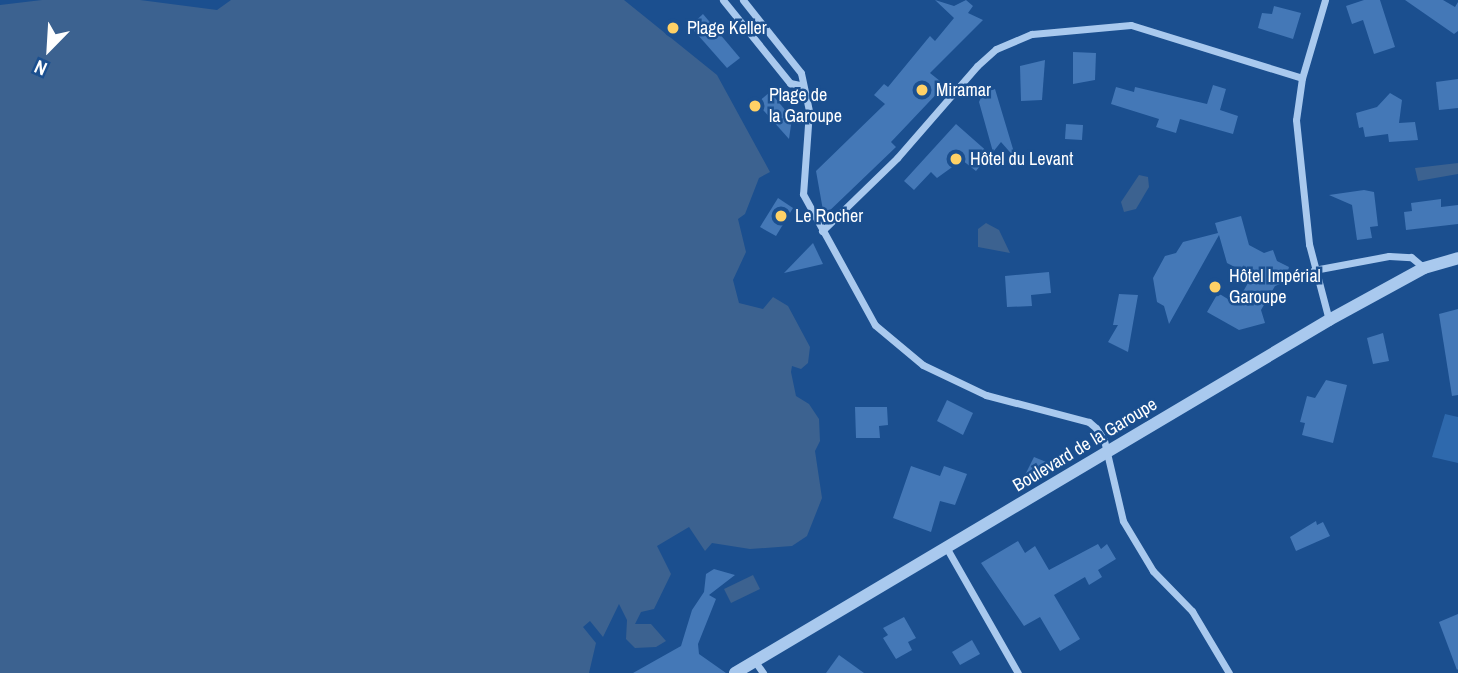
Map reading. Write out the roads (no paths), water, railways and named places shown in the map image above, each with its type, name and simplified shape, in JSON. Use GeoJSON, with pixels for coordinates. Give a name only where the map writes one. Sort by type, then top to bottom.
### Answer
{"type":"FeatureCollection","features":[{"type":"Feature","properties":{"kind":"street"},"geometry":{"type":"LineString","coordinates":[[723,0],[790,83],[800,85]]}},
{"type":"Feature","properties":{"kind":"street"},"geometry":{"type":"LineString","coordinates":[[743,0],[801,73],[800,85],[809,111],[802,188],[822,231],[875,325],[923,365],[986,395],[1089,422],[1104,440],[1123,521],[1153,571],[1192,611],[1229,673]]}},
{"type":"Feature","properties":{"kind":"street"},"geometry":{"type":"LineString","coordinates":[[1325,0],[1302,78],[1297,159],[1314,270],[1329,320]]}},
{"type":"Feature","properties":{"kind":"street"},"geometry":{"type":"LineString","coordinates":[[822,231],[897,158],[986,58],[1032,34],[1131,24],[1302,78]]}},
{"type":"Feature","properties":{"kind":"street"},"geometry":{"type":"LineString","coordinates":[[1314,270],[1389,256],[1411,257],[1424,268]]}},
{"type":"Feature","properties":{"kind":"street","name":"Boulevard de la Garoupe"},"geometry":{"type":"LineString","coordinates":[[735,673],[946,547],[1106,456],[1329,320],[1424,268],[1458,258]]}},
{"type":"Feature","properties":{"kind":"street"},"geometry":{"type":"LineString","coordinates":[[946,547],[1018,673]]}},
{"type":"Feature","properties":{"kind":"street"},"geometry":{"type":"LineString","coordinates":[[754,660],[763,673]]}},
{"type":"Feature","properties":{"kind":"place","name":"Plage Keller"},"geometry":{"type":"Point","coordinates":[673,28]}},
{"type":"Feature","properties":{"kind":"place","name":"Miramar"},"geometry":{"type":"Point","coordinates":[922,90]}},
{"type":"Feature","properties":{"kind":"place","name":"Plage de la Garoupe"},"geometry":{"type":"Point","coordinates":[755,106]}},
{"type":"Feature","properties":{"kind":"place","name":"Hôtel du Levant"},"geometry":{"type":"Point","coordinates":[956,159]}},
{"type":"Feature","properties":{"kind":"place","name":"Le Rocher"},"geometry":{"type":"Point","coordinates":[781,216]}},
{"type":"Feature","properties":{"kind":"place","name":"Hôtel Impérial Garoupe"},"geometry":{"type":"Point","coordinates":[1215,287]}}]}
